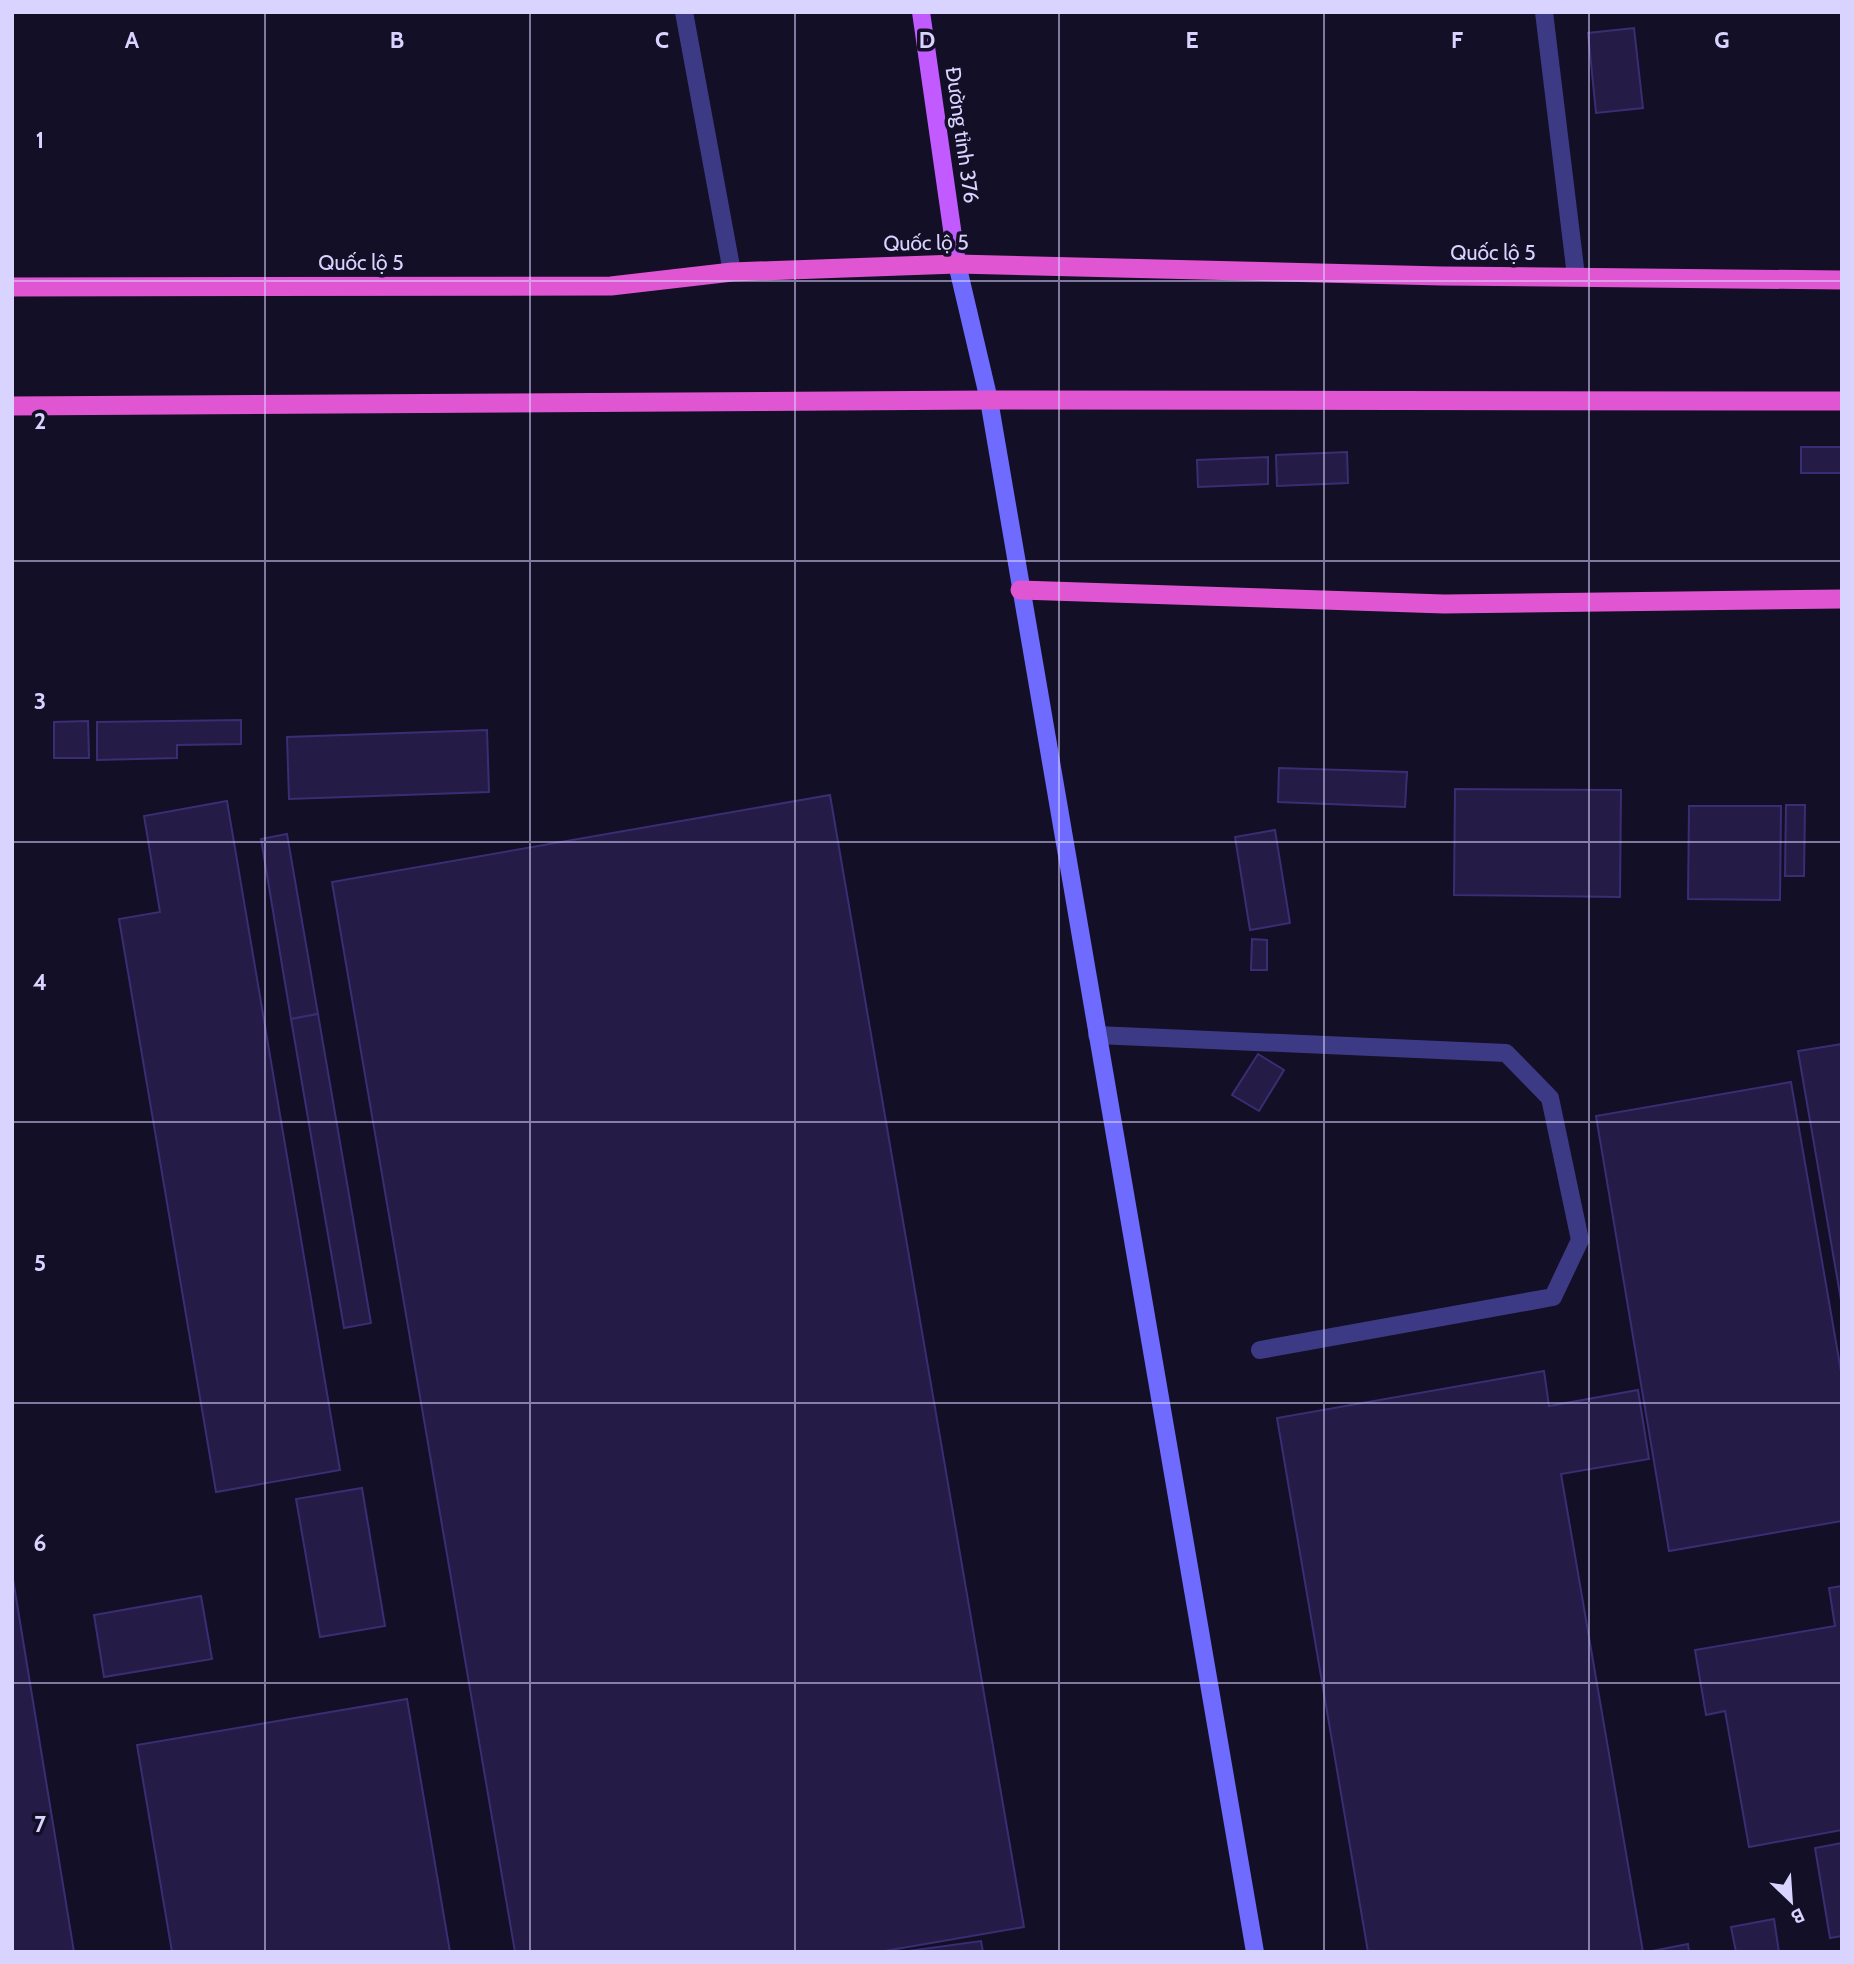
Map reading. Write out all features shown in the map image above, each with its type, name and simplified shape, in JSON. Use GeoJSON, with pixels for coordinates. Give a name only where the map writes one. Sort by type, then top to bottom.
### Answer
{"type":"FeatureCollection","features":[{"type":"Feature","properties":{"kind":"highway","name":"Quốc lộ 5"},"geometry":{"type":"LineString","coordinates":[[12,286],[611,286],[732,272],[957,264],[1442,276],[1842,280]]}},
{"type":"Feature","properties":{"kind":"highway"},"geometry":{"type":"LineString","coordinates":[[12,406],[989,400],[1842,401]]}},
{"type":"Feature","properties":{"kind":"highway"},"geometry":{"type":"LineString","coordinates":[[1020,590],[1444,604],[1842,599]]}},
{"type":"Feature","properties":{"kind":"main road","name":"Đường tỉnh 376"},"geometry":{"type":"LineString","coordinates":[[921,12],[957,264]]}},
{"type":"Feature","properties":{"kind":"main road"},"geometry":{"type":"LineString","coordinates":[[957,264],[989,400],[1255,1952]]}},
{"type":"Feature","properties":{"kind":"lane"},"geometry":{"type":"LineString","coordinates":[[684,12],[732,272]]}},
{"type":"Feature","properties":{"kind":"lane"},"geometry":{"type":"LineString","coordinates":[[1544,12],[1576,276]]}},
{"type":"Feature","properties":{"kind":"lane"},"geometry":{"type":"LineString","coordinates":[[1097,1034],[1506,1053],[1550,1098],[1580,1240],[1553,1297],[1260,1350]]}},
{"type":"Feature","properties":{"kind":"building"},"geometry":{"type":"Polygon","coordinates":[[[1634,28],[1643,108],[1596,113],[1588,33],[1634,28]]]}},
{"type":"Feature","properties":{"kind":"building"},"geometry":{"type":"Polygon","coordinates":[[[1801,447],[1842,447],[1842,473],[1801,473],[1801,447]]]}},
{"type":"Feature","properties":{"kind":"building"},"geometry":{"type":"Polygon","coordinates":[[[1347,452],[1348,483],[1277,486],[1276,455],[1347,452]]]}},
{"type":"Feature","properties":{"kind":"building"},"geometry":{"type":"Polygon","coordinates":[[[1268,457],[1268,484],[1198,487],[1197,460],[1268,457]]]}},
{"type":"Feature","properties":{"kind":"building"},"geometry":{"type":"Polygon","coordinates":[[[241,720],[241,744],[177,745],[177,758],[97,760],[97,722],[241,720]]]}},
{"type":"Feature","properties":{"kind":"building"},"geometry":{"type":"Polygon","coordinates":[[[88,721],[89,758],[54,758],[54,722],[88,721]]]}},
{"type":"Feature","properties":{"kind":"building"},"geometry":{"type":"Polygon","coordinates":[[[487,730],[489,792],[289,799],[287,737],[487,730]]]}},
{"type":"Feature","properties":{"kind":"building"},"geometry":{"type":"Polygon","coordinates":[[[1279,768],[1407,772],[1405,807],[1278,802],[1279,768]]]}},
{"type":"Feature","properties":{"kind":"building"},"geometry":{"type":"Polygon","coordinates":[[[1455,789],[1621,790],[1620,897],[1454,895],[1455,789]]]}},
{"type":"Feature","properties":{"kind":"building"},"geometry":{"type":"Polygon","coordinates":[[[830,795],[1024,1927],[879,1952],[515,1952],[332,882],[830,795]]]}},
{"type":"Feature","properties":{"kind":"building"},"geometry":{"type":"Polygon","coordinates":[[[227,801],[340,1470],[216,1492],[119,919],[160,912],[144,816],[227,801]]]}},
{"type":"Feature","properties":{"kind":"building"},"geometry":{"type":"Polygon","coordinates":[[[1786,805],[1805,805],[1804,876],[1785,876],[1786,805]]]}},
{"type":"Feature","properties":{"kind":"building"},"geometry":{"type":"Polygon","coordinates":[[[1689,806],[1781,806],[1780,900],[1688,899],[1689,806]]]}},
{"type":"Feature","properties":{"kind":"building"},"geometry":{"type":"Polygon","coordinates":[[[1275,830],[1290,923],[1250,930],[1235,837],[1275,830]]]}},
{"type":"Feature","properties":{"kind":"building"},"geometry":{"type":"Polygon","coordinates":[[[287,834],[318,1014],[291,1019],[261,839],[287,834]]]}},
{"type":"Feature","properties":{"kind":"building"},"geometry":{"type":"Polygon","coordinates":[[[1252,939],[1267,940],[1267,970],[1251,970],[1252,939]]]}},
{"type":"Feature","properties":{"kind":"building"},"geometry":{"type":"Polygon","coordinates":[[[318,1014],[371,1323],[344,1328],[291,1019],[318,1014]]]}},
{"type":"Feature","properties":{"kind":"building"},"geometry":{"type":"Polygon","coordinates":[[[1842,1044],[1842,1306],[1798,1051],[1842,1044]]]}},
{"type":"Feature","properties":{"kind":"building"},"geometry":{"type":"Polygon","coordinates":[[[1258,1054],[1284,1070],[1259,1111],[1232,1095],[1258,1054]]]}},
{"type":"Feature","properties":{"kind":"building"},"geometry":{"type":"Polygon","coordinates":[[[1791,1082],[1842,1377],[1842,1521],[1669,1551],[1596,1116],[1791,1082]]]}},
{"type":"Feature","properties":{"kind":"building"},"geometry":{"type":"Polygon","coordinates":[[[1544,1371],[1549,1406],[1638,1390],[1649,1459],[1561,1474],[1643,1952],[1368,1952],[1277,1418],[1544,1371]]]}},
{"type":"Feature","properties":{"kind":"building"},"geometry":{"type":"Polygon","coordinates":[[[362,1488],[385,1626],[320,1637],[296,1499],[362,1488]]]}},
{"type":"Feature","properties":{"kind":"building"},"geometry":{"type":"Polygon","coordinates":[[[12,1573],[74,1952],[12,1952],[12,1573]]]}},
{"type":"Feature","properties":{"kind":"building"},"geometry":{"type":"Polygon","coordinates":[[[1842,1586],[1842,1830],[1749,1847],[1725,1711],[1706,1715],[1695,1650],[1835,1626],[1829,1588],[1842,1586]]]}},
{"type":"Feature","properties":{"kind":"building"},"geometry":{"type":"Polygon","coordinates":[[[201,1596],[212,1659],[104,1677],[94,1615],[201,1596]]]}},
{"type":"Feature","properties":{"kind":"building"},"geometry":{"type":"Polygon","coordinates":[[[407,1699],[450,1952],[172,1952],[137,1745],[407,1699]]]}},
{"type":"Feature","properties":{"kind":"building"},"geometry":{"type":"Polygon","coordinates":[[[1842,1843],[1842,1936],[1830,1938],[1815,1848],[1842,1843]]]}},
{"type":"Feature","properties":{"kind":"building"},"geometry":{"type":"Polygon","coordinates":[[[1774,1919],[1779,1952],[1736,1952],[1731,1927],[1774,1919]]]}},
{"type":"Feature","properties":{"kind":"building"},"geometry":{"type":"Polygon","coordinates":[[[981,1941],[983,1952],[901,1952],[981,1941]]]}},
{"type":"Feature","properties":{"kind":"building"},"geometry":{"type":"Polygon","coordinates":[[[1688,1944],[1689,1952],[1647,1952],[1688,1944]]]}}]}
